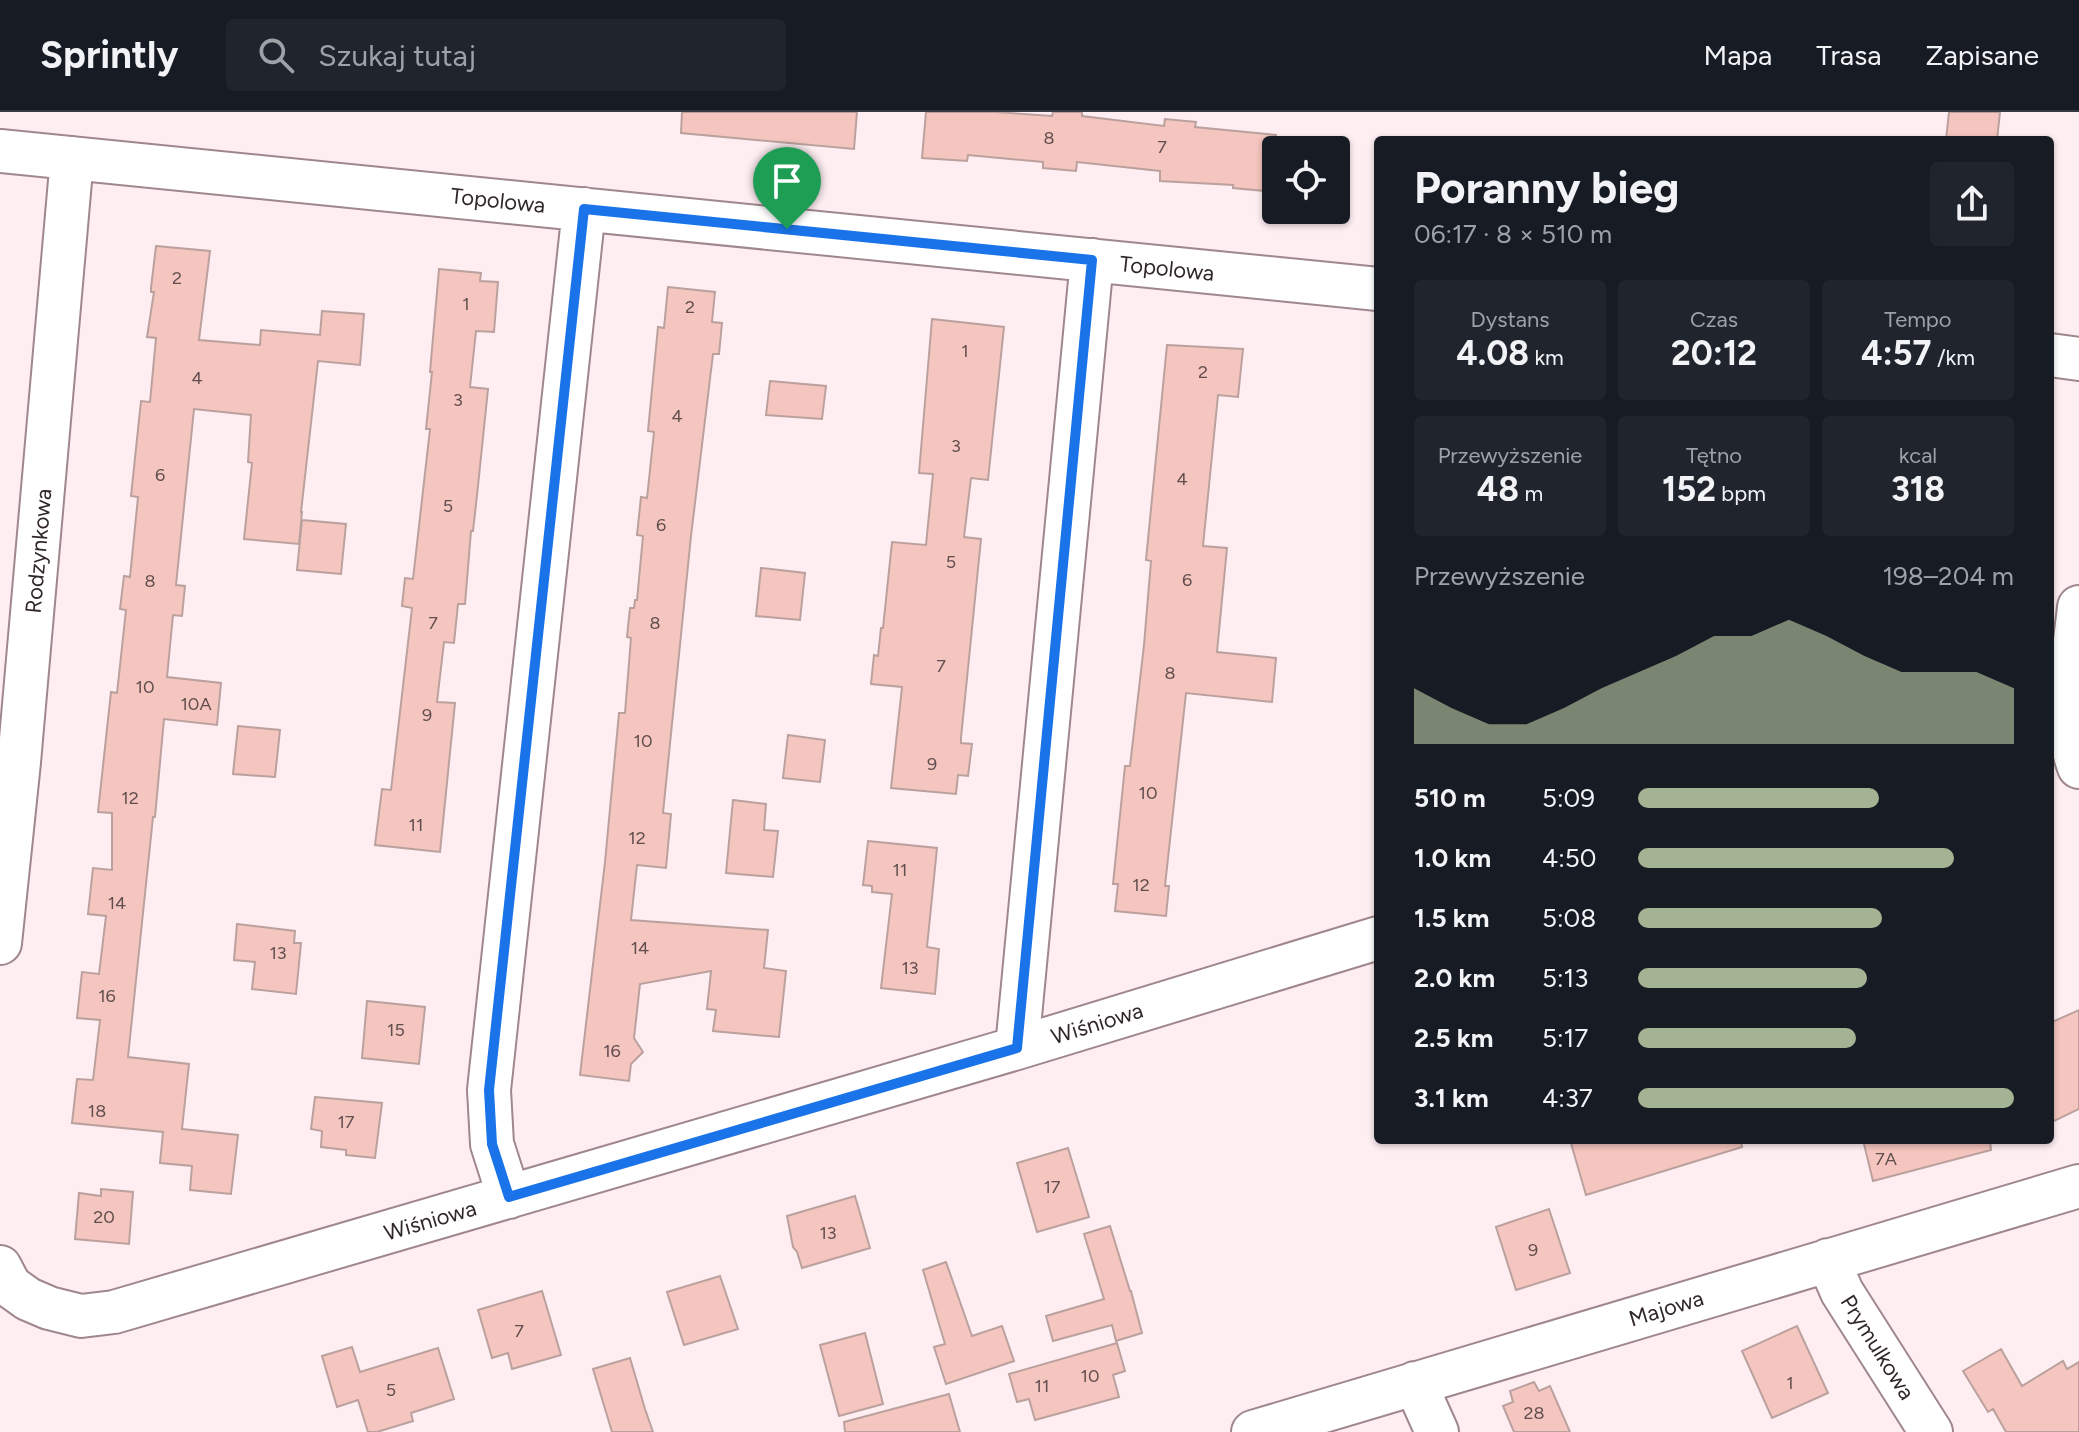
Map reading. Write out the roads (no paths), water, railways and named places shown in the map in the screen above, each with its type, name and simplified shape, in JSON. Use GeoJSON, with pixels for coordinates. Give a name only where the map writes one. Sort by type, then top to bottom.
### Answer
{"type":"FeatureCollection","features":[{"type":"Feature","properties":{"kind":"street","name":"Topolowa"},"geometry":{"type":"LineString","coordinates":[[0,151],[1374,289]]}},
{"type":"Feature","properties":{"kind":"street","name":"Rodzynkowa"},"geometry":{"type":"LineString","coordinates":[[0,943],[72,158]]}},
{"type":"Feature","properties":{"kind":"street"},"geometry":{"type":"LineString","coordinates":[[509,1197],[492,1144],[489,1090],[584,209]]}},
{"type":"Feature","properties":{"kind":"street"},"geometry":{"type":"LineString","coordinates":[[1017,1048],[1092,260]]}},
{"type":"Feature","properties":{"kind":"street"},"geometry":{"type":"LineString","coordinates":[[2054,356],[2079,359]]}},
{"type":"Feature","properties":{"kind":"street"},"geometry":{"type":"LineString","coordinates":[[2066,744],[2079,607]]}},
{"type":"Feature","properties":{"kind":"street","name":"Wiśniowa"},"geometry":{"type":"LineString","coordinates":[[0,1267],[10,1286],[28,1299],[49,1308],[81,1316],[114,1312],[1017,1048],[1374,939]]}},
{"type":"Feature","properties":{"kind":"street","name":"Majowa"},"geometry":{"type":"LineString","coordinates":[[1253,1432],[2079,1186]]}},
{"type":"Feature","properties":{"kind":"street","name":"Prymulkowa"},"geometry":{"type":"LineString","coordinates":[[1828,1260],[1842,1292],[1931,1432]]}},
{"type":"Feature","properties":{"kind":"street"},"geometry":{"type":"LineString","coordinates":[[1415,1383],[1437,1432]]}}]}
